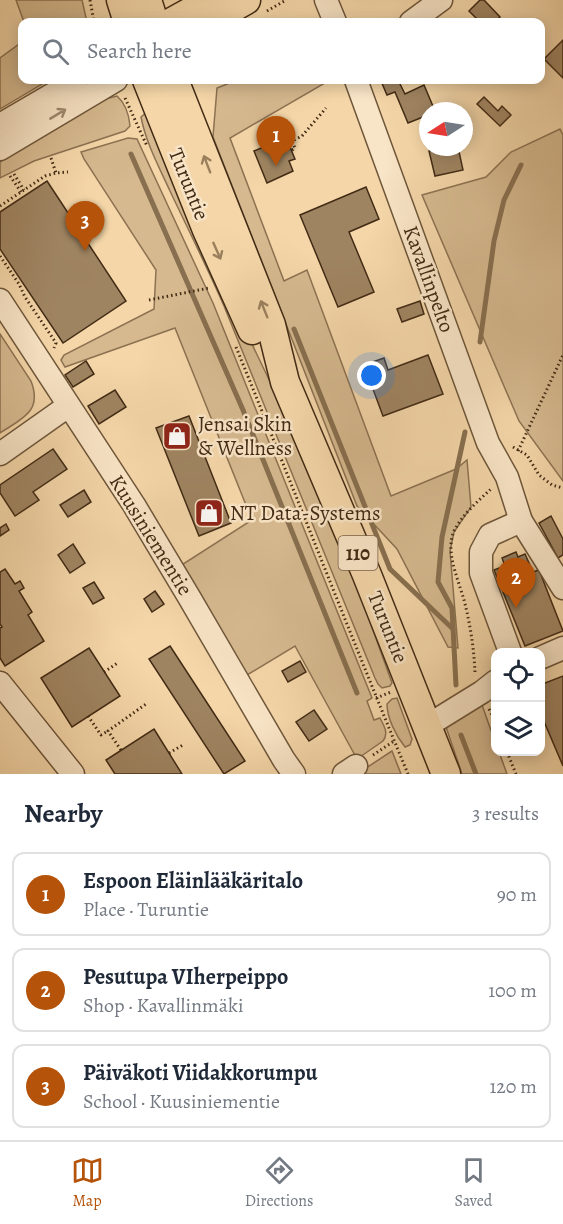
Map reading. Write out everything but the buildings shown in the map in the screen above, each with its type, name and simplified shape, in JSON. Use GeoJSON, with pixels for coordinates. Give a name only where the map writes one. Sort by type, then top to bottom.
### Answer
{"type":"FeatureCollection","features":[{"type":"Feature","properties":{"kind":"main road"},"geometry":{"type":"LineString","coordinates":[[121,0],[127,18]]}},
{"type":"Feature","properties":{"kind":"main road"},"geometry":{"type":"LineString","coordinates":[[147,0],[153,18]]}},
{"type":"Feature","properties":{"kind":"main road"},"geometry":{"type":"LineString","coordinates":[[179,18],[212,0]]}},
{"type":"Feature","properties":{"kind":"main road"},"geometry":{"type":"LineString","coordinates":[[214,18],[246,0]]}},
{"type":"Feature","properties":{"kind":"main road","name":"Turuntie"},"geometry":{"type":"LineString","coordinates":[[129,84],[207,230],[253,332],[285,382]]}},
{"type":"Feature","properties":{"kind":"main road","name":"Turuntie"},"geometry":{"type":"LineString","coordinates":[[176,84],[271,325],[285,382],[367,574],[446,774]]}},
{"type":"Feature","properties":{"kind":"street"},"geometry":{"type":"LineString","coordinates":[[326,0],[333,18]]}},
{"type":"Feature","properties":{"kind":"street"},"geometry":{"type":"LineString","coordinates":[[416,18],[441,0]]}},
{"type":"Feature","properties":{"kind":"street"},"geometry":{"type":"LineString","coordinates":[[0,125],[70,84]]}},
{"type":"Feature","properties":{"kind":"street"},"geometry":{"type":"LineString","coordinates":[[0,149],[126,84]]}},
{"type":"Feature","properties":{"kind":"street","name":"Kavallinpelto"},"geometry":{"type":"LineString","coordinates":[[357,84],[488,443],[507,477],[521,521],[563,588]]}},
{"type":"Feature","properties":{"kind":"street","name":"Kuusiniementie"},"geometry":{"type":"LineString","coordinates":[[0,300],[138,513],[294,774]]}},
{"type":"Feature","properties":{"kind":"street"},"geometry":{"type":"LineString","coordinates":[[0,454],[68,406]]}},
{"type":"Feature","properties":{"kind":"street"},"geometry":{"type":"LineString","coordinates":[[509,648],[481,573],[481,552],[490,535],[521,521]]}},
{"type":"Feature","properties":{"kind":"street"},"geometry":{"type":"LineString","coordinates":[[545,656],[563,648]]}},
{"type":"Feature","properties":{"kind":"street"},"geometry":{"type":"LineString","coordinates":[[0,683],[74,774]]}},
{"type":"Feature","properties":{"kind":"street"},"geometry":{"type":"LineString","coordinates":[[427,726],[491,684]]}},
{"type":"Feature","properties":{"kind":"path"},"geometry":{"type":"LineString","coordinates":[[90,0],[93,18]]}},
{"type":"Feature","properties":{"kind":"path"},"geometry":{"type":"LineString","coordinates":[[128,84],[149,152]]}},
{"type":"Feature","properties":{"kind":"path"},"geometry":{"type":"LineString","coordinates":[[292,150],[295,148],[292,141],[302,136],[326,108]]}},
{"type":"Feature","properties":{"kind":"path"},"geometry":{"type":"LineString","coordinates":[[51,158],[56,173]]}},
{"type":"Feature","properties":{"kind":"path"},"geometry":{"type":"LineString","coordinates":[[0,206],[45,176],[68,172]]}},
{"type":"Feature","properties":{"kind":"path"},"geometry":{"type":"LineString","coordinates":[[12,175],[23,191]]}},
{"type":"Feature","properties":{"kind":"path"},"geometry":{"type":"LineString","coordinates":[[0,256],[56,343]]}},
{"type":"Feature","properties":{"kind":"path"},"geometry":{"type":"LineString","coordinates":[[149,300],[203,289]]}},
{"type":"Feature","properties":{"kind":"path"},"geometry":{"type":"LineString","coordinates":[[233,340],[408,774]]}},
{"type":"Feature","properties":{"kind":"path"},"geometry":{"type":"LineString","coordinates":[[563,355],[519,449],[527,455],[539,475],[552,485],[563,488]]}},
{"type":"Feature","properties":{"kind":"path"},"geometry":{"type":"LineString","coordinates":[[104,672],[119,662]]}},
{"type":"Feature","properties":{"kind":"path"},"geometry":{"type":"LineString","coordinates":[[88,716],[101,735],[146,704]]}},
{"type":"Feature","properties":{"kind":"path"},"geometry":{"type":"LineString","coordinates":[[108,731],[121,750]]}},
{"type":"Feature","properties":{"kind":"path"},"geometry":{"type":"LineString","coordinates":[[350,770],[394,741]]}},
{"type":"Feature","properties":{"kind":"path"},"geometry":{"type":"LineString","coordinates":[[169,753],[183,745]]}},
{"type":"Feature","properties":{"kind":"path"},"geometry":{"type":"LineString","coordinates":[[509,756],[516,774]]}},
{"type":"Feature","properties":{"kind":"shaded area"},"geometry":{"type":"Polygon","coordinates":[[[16,0],[82,0],[86,18],[23,18],[16,0]]]}},
{"type":"Feature","properties":{"kind":"shaded area"},"geometry":{"type":"Polygon","coordinates":[[[18,45],[18,84],[42,84],[0,109],[0,58],[18,45]]]}},
{"type":"Feature","properties":{"kind":"shaded area"},"geometry":{"type":"Polygon","coordinates":[[[227,84],[323,84],[230,138],[284,281],[307,270],[391,496],[456,469],[467,460],[471,507],[454,532],[450,551],[458,648],[448,647],[397,549],[357,506],[213,137],[217,88],[227,84]]]}},
{"type":"Feature","properties":{"kind":"shaded area"},"geometry":{"type":"Polygon","coordinates":[[[117,96],[129,118],[130,126],[125,131],[34,161],[0,178],[0,162],[105,99],[117,96]]]}},
{"type":"Feature","properties":{"kind":"shaded area"},"geometry":{"type":"Polygon","coordinates":[[[147,112],[211,259],[300,444],[348,560],[392,683],[390,686],[382,688],[375,678],[224,306],[153,155],[141,117],[147,112]]]}},
{"type":"Feature","properties":{"kind":"shaded area"},"geometry":{"type":"Polygon","coordinates":[[[560,129],[563,135],[563,481],[519,421],[422,195],[486,177],[511,152],[560,129]]]}},
{"type":"Feature","properties":{"kind":"shaded area"},"geometry":{"type":"Polygon","coordinates":[[[128,138],[137,139],[213,303],[372,698],[367,701],[374,720],[380,718],[386,732],[383,741],[357,759],[295,646],[247,675],[180,566],[252,520],[175,328],[65,367],[61,360],[64,355],[154,309],[156,270],[81,152],[128,138]]]}},
{"type":"Feature","properties":{"kind":"shaded area"},"geometry":{"type":"Polygon","coordinates":[[[0,334],[31,381],[34,400],[32,407],[22,419],[0,433],[0,334]]]}},
{"type":"Feature","properties":{"kind":"shaded area"},"geometry":{"type":"Polygon","coordinates":[[[397,698],[412,739],[410,745],[405,747],[398,738],[387,709],[387,704],[397,698]]]}},
{"type":"Feature","properties":{"kind":"shaded area"},"geometry":{"type":"Polygon","coordinates":[[[480,699],[491,731],[491,756],[500,756],[507,774],[462,774],[446,727],[480,699]]]}},
{"type":"Feature","properties":{"kind":"shaded area"},"geometry":{"type":"Polygon","coordinates":[[[392,751],[401,774],[357,774],[392,751]]]}},
{"type":"Feature","properties":{"kind":"waterway"},"geometry":{"type":"LineString","coordinates":[[131,154],[243,410],[357,693]]}},
{"type":"Feature","properties":{"kind":"waterway"},"geometry":{"type":"LineString","coordinates":[[480,342],[494,241],[504,200],[521,165]]}},
{"type":"Feature","properties":{"kind":"waterway"},"geometry":{"type":"LineString","coordinates":[[294,329],[390,569],[453,629]]}},
{"type":"Feature","properties":{"kind":"waterway"},"geometry":{"type":"LineString","coordinates":[[456,685],[452,608],[438,582],[442,537],[465,432]]}},
{"type":"Feature","properties":{"kind":"waterway"},"geometry":{"type":"LineString","coordinates":[[461,735],[476,774]]}},
{"type":"Feature","properties":{"kind":"place","name":"Espoon Eläinlääkäritalo"},"geometry":{"type":"Point","coordinates":[276,166]}},
{"type":"Feature","properties":{"kind":"place","name":"Päiväkoti Viidakkorumpu"},"geometry":{"type":"Point","coordinates":[85,251]}},
{"type":"Feature","properties":{"kind":"place","name":"Jensai Skin & Wellness"},"geometry":{"type":"Point","coordinates":[177,436]}},
{"type":"Feature","properties":{"kind":"place","name":"NT Data-Systems"},"geometry":{"type":"Point","coordinates":[209,513]}},
{"type":"Feature","properties":{"kind":"place","name":"Pesutupa VIherpeippo"},"geometry":{"type":"Point","coordinates":[516,608]}}]}
